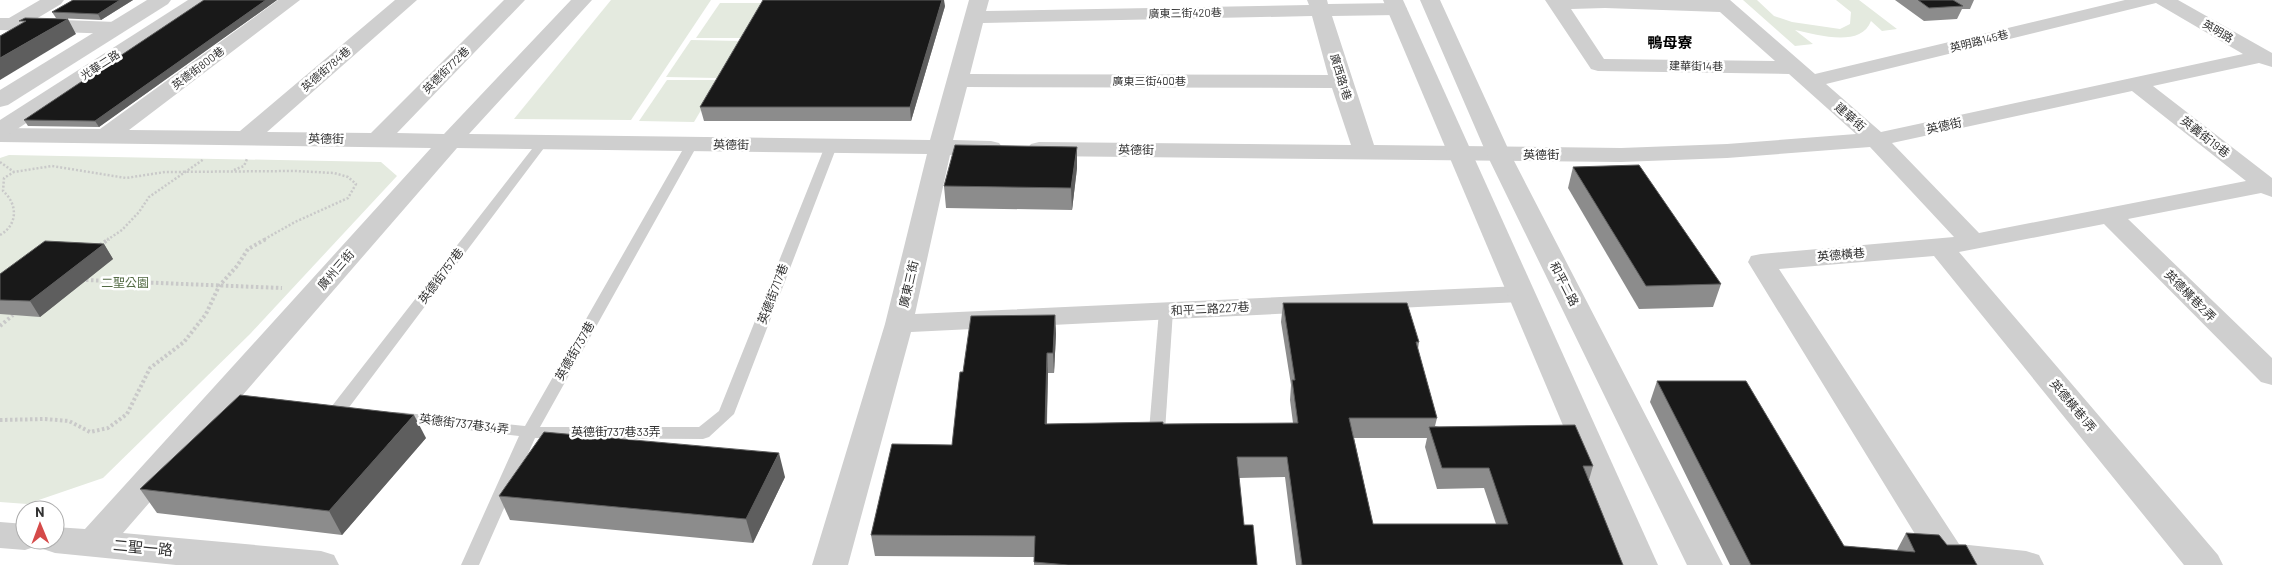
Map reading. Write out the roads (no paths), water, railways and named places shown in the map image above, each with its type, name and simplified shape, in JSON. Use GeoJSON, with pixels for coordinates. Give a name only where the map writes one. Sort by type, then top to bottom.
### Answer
{"type":"FeatureCollection","features":[{"type":"Feature","properties":{"kind":"street"},"geometry":{"type":"LineString","coordinates":[[4,26],[54,0]]}},
{"type":"Feature","properties":{"kind":"street","name":"光華二路"},"geometry":{"type":"LineString","coordinates":[[0,100],[161,0]]}},
{"type":"Feature","properties":{"kind":"street","name":"光華二路"},"geometry":{"type":"LineString","coordinates":[[0,130],[201,0]]}},
{"type":"Feature","properties":{"kind":"street","name":"英德街800巷"},"geometry":{"type":"LineString","coordinates":[[106,136],[290,0]]}},
{"type":"Feature","properties":{"kind":"street","name":"英德街784巷"},"geometry":{"type":"LineString","coordinates":[[247,148],[407,0]]}},
{"type":"Feature","properties":{"kind":"street","name":"英德街772巷"},"geometry":{"type":"LineString","coordinates":[[377,140],[515,0]]}},
{"type":"Feature","properties":{"kind":"street","name":"廣州三街"},"geometry":{"type":"LineString","coordinates":[[94,543],[450,141],[582,0]]}},
{"type":"Feature","properties":{"kind":"street","name":"和平二路"},"geometry":{"type":"LineString","coordinates":[[1430,0],[1499,155],[1704,565]]}},
{"type":"Feature","properties":{"kind":"street","name":"英明路145巷"},"geometry":{"type":"LineString","coordinates":[[1802,75],[2148,0]]}},
{"type":"Feature","properties":{"kind":"street","name":"英明路"},"geometry":{"type":"LineString","coordinates":[[2164,0],[2267,59]]}},
{"type":"Feature","properties":{"kind":"street"},"geometry":{"type":"LineString","coordinates":[[1556,2],[1721,3]]}},
{"type":"Feature","properties":{"kind":"street","name":"建華街14巷"},"geometry":{"type":"LineString","coordinates":[[1556,2],[1598,65],[1802,75]]}},
{"type":"Feature","properties":{"kind":"street","name":"建華街"},"geometry":{"type":"LineString","coordinates":[[1721,3],[1876,140],[1973,242]]}},
{"type":"Feature","properties":{"kind":"street","name":"廣西路1巷"},"geometry":{"type":"LineString","coordinates":[[1319,5],[1365,153]]}},
{"type":"Feature","properties":{"kind":"street"},"geometry":{"type":"LineString","coordinates":[[1395,5],[1640,565]]}},
{"type":"Feature","properties":{"kind":"street","name":"廣東三街420巷"},"geometry":{"type":"LineString","coordinates":[[976,8],[1395,5]]}},
{"type":"Feature","properties":{"kind":"street","name":"廣東三街"},"geometry":{"type":"LineString","coordinates":[[830,565],[899,324],[940,148],[976,8]]}},
{"type":"Feature","properties":{"kind":"street"},"geometry":{"type":"LineString","coordinates":[[4,26],[116,28]]}},
{"type":"Feature","properties":{"kind":"street","name":"英德街"},"geometry":{"type":"LineString","coordinates":[[0,135],[106,136],[247,148],[377,140],[1620,155],[1727,151],[1876,140],[2137,84],[2267,59]]}},
{"type":"Feature","properties":{"kind":"street","name":"廣東三街400巷"},"geometry":{"type":"LineString","coordinates":[[957,80],[1342,82]]}},
{"type":"Feature","properties":{"kind":"street","name":"英義街19巷"},"geometry":{"type":"LineString","coordinates":[[2137,84],[2269,188]]}},
{"type":"Feature","properties":{"kind":"street","name":"英德橫巷"},"geometry":{"type":"LineString","coordinates":[[2026,565],[1948,557],[1761,262],[1941,247],[2109,215],[2269,188]]}},
{"type":"Feature","properties":{"kind":"street","name":"英德橫巷2弄"},"geometry":{"type":"LineString","coordinates":[[2109,215],[2272,375]]}},
{"type":"Feature","properties":{"kind":"street","name":"英德橫巷1弄"},"geometry":{"type":"LineString","coordinates":[[1941,247],[2205,565]]}},
{"type":"Feature","properties":{"kind":"street","name":"和平二路227巷"},"geometry":{"type":"LineString","coordinates":[[899,324],[1520,294]]}},
{"type":"Feature","properties":{"kind":"street"},"geometry":{"type":"LineString","coordinates":[[0,535],[15,536]]}},
{"type":"Feature","properties":{"kind":"street","name":"二聖一路"},"geometry":{"type":"LineString","coordinates":[[65,541],[321,565]]}},
{"type":"Feature","properties":{"kind":"lane","name":"英德街757巷"},"geometry":{"type":"LineString","coordinates":[[357,412],[338,410],[543,142]]}},
{"type":"Feature","properties":{"kind":"lane","name":"英德街737巷"},"geometry":{"type":"LineString","coordinates":[[470,565],[529,432],[692,144]]}},
{"type":"Feature","properties":{"kind":"lane","name":"英德街717巷"},"geometry":{"type":"LineString","coordinates":[[703,433],[726,414],[831,146]]}},
{"type":"Feature","properties":{"kind":"lane"},"geometry":{"type":"LineString","coordinates":[[1157,431],[1166,311]]}},
{"type":"Feature","properties":{"kind":"lane","name":"英德街737巷34弄"},"geometry":{"type":"LineString","coordinates":[[386,416],[529,432]]}},
{"type":"Feature","properties":{"kind":"lane","name":"英德街737巷33弄"},"geometry":{"type":"LineString","coordinates":[[529,432],[703,433]]}},
{"type":"Feature","properties":{"kind":"district","name":"鴨母寮"},"geometry":{"type":"Point","coordinates":[1670,43]}},
{"type":"Feature","properties":{"kind":"park label","name":"二聖公園"},"geometry":{"type":"Point","coordinates":[125,283]}}]}
